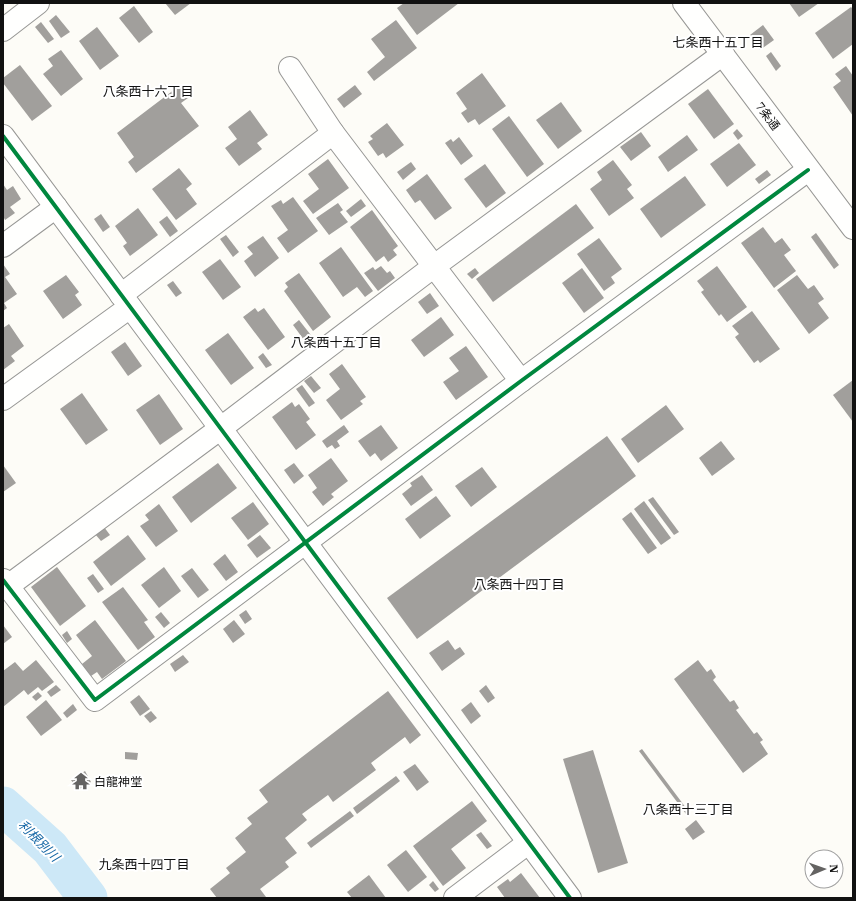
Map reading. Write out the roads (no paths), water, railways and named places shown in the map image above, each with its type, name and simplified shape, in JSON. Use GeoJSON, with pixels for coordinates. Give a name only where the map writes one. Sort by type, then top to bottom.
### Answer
{"type":"FeatureCollection","features":[{"type":"Feature","properties":{"kind":"street"},"geometry":{"type":"LineString","coordinates":[[3,30],[38,3]]}},
{"type":"Feature","properties":{"kind":"street","name":"7条通"},"geometry":{"type":"LineString","coordinates":[[684,3],[853,228]]}},
{"type":"Feature","properties":{"kind":"street"},"geometry":{"type":"LineString","coordinates":[[723,54],[433,267],[221,428],[6,583],[95,700],[521,381],[808,170]]}},
{"type":"Feature","properties":{"kind":"street"},"geometry":{"type":"LineString","coordinates":[[290,68],[333,133],[433,267],[521,381]]}},
{"type":"Feature","properties":{"kind":"street"},"geometry":{"type":"LineString","coordinates":[[3,399],[333,133]]}},
{"type":"Feature","properties":{"kind":"street"},"geometry":{"type":"LineString","coordinates":[[3,136],[221,428],[305,544],[570,898]]}},
{"type":"Feature","properties":{"kind":"street"},"geometry":{"type":"LineString","coordinates":[[3,246],[56,207]]}},
{"type":"Feature","properties":{"kind":"street"},"geometry":{"type":"LineString","coordinates":[[455,898],[528,843]]}},
{"type":"Feature","properties":{"kind":"waterway","name":"利根別川"},"geometry":{"type":"LineString","coordinates":[[3,806],[50,848],[88,898]]}},
{"type":"Feature","properties":{"kind":"place","name":"白龍神堂"},"geometry":{"type":"Point","coordinates":[81,781]}},
{"type":"Feature","properties":{"kind":"district","name":"七条西十五丁目"},"geometry":{"type":"Point","coordinates":[718,42]}},
{"type":"Feature","properties":{"kind":"district","name":"八条西十六丁目"},"geometry":{"type":"Point","coordinates":[148,91]}},
{"type":"Feature","properties":{"kind":"district","name":"八条西十五丁目"},"geometry":{"type":"Point","coordinates":[336,342]}},
{"type":"Feature","properties":{"kind":"district","name":"八条西十四丁目"},"geometry":{"type":"Point","coordinates":[519,584]}},
{"type":"Feature","properties":{"kind":"district","name":"八条西十三丁目"},"geometry":{"type":"Point","coordinates":[688,809]}},
{"type":"Feature","properties":{"kind":"district","name":"九条西十四丁目"},"geometry":{"type":"Point","coordinates":[144,864]}}]}
